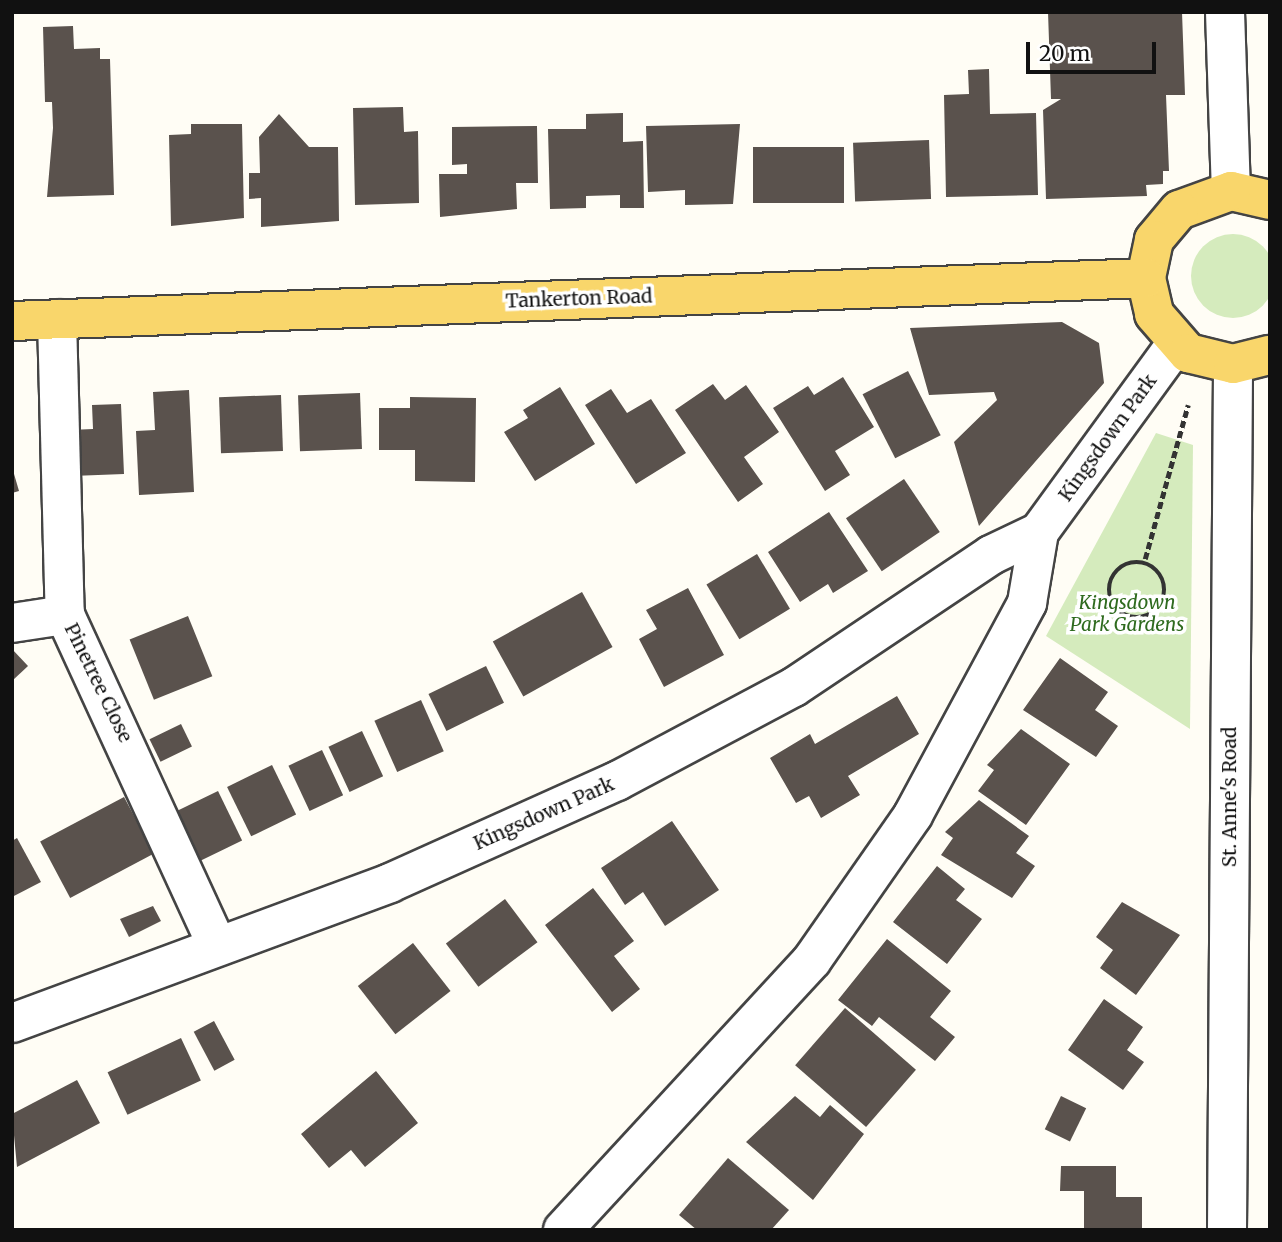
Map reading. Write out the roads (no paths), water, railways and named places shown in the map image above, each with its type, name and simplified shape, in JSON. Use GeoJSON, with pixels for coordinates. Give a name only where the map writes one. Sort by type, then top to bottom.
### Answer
{"type":"FeatureCollection","features":[{"type":"Feature","properties":{"kind":"main road"},"geometry":{"type":"LineString","coordinates":[[1270,200],[1231,191],[1195,200],[1165,223],[1146,278],[1154,314],[1203,355],[1270,355]]}},
{"type":"Feature","properties":{"kind":"main road","name":"Tankerton Road"},"geometry":{"type":"LineString","coordinates":[[12,321],[1146,278]]}},
{"type":"Feature","properties":{"kind":"street"},"geometry":{"type":"LineString","coordinates":[[1225,12],[1231,191]]}},
{"type":"Feature","properties":{"kind":"street","name":"Pinetree Close"},"geometry":{"type":"LineString","coordinates":[[57,319],[65,615],[217,945]]}},
{"type":"Feature","properties":{"kind":"street","name":"Kingsdown Park"},"geometry":{"type":"LineString","coordinates":[[12,1023],[390,883],[617,782],[794,687],[908,616],[991,555],[1039,531],[1203,355]]}},
{"type":"Feature","properties":{"kind":"street","name":"St. Anne's Road"},"geometry":{"type":"LineString","coordinates":[[1203,355],[1227,1230]]}},
{"type":"Feature","properties":{"kind":"street","name":"Kingsdown Park"},"geometry":{"type":"LineString","coordinates":[[563,1230],[812,960],[913,815],[1027,603],[1039,531]]}},
{"type":"Feature","properties":{"kind":"street"},"geometry":{"type":"LineString","coordinates":[[12,623],[65,615]]}},
{"type":"Feature","properties":{"kind":"park label","name":"Kingsdown Park Gardens"},"geometry":{"type":"Point","coordinates":[1127,614]}}]}
